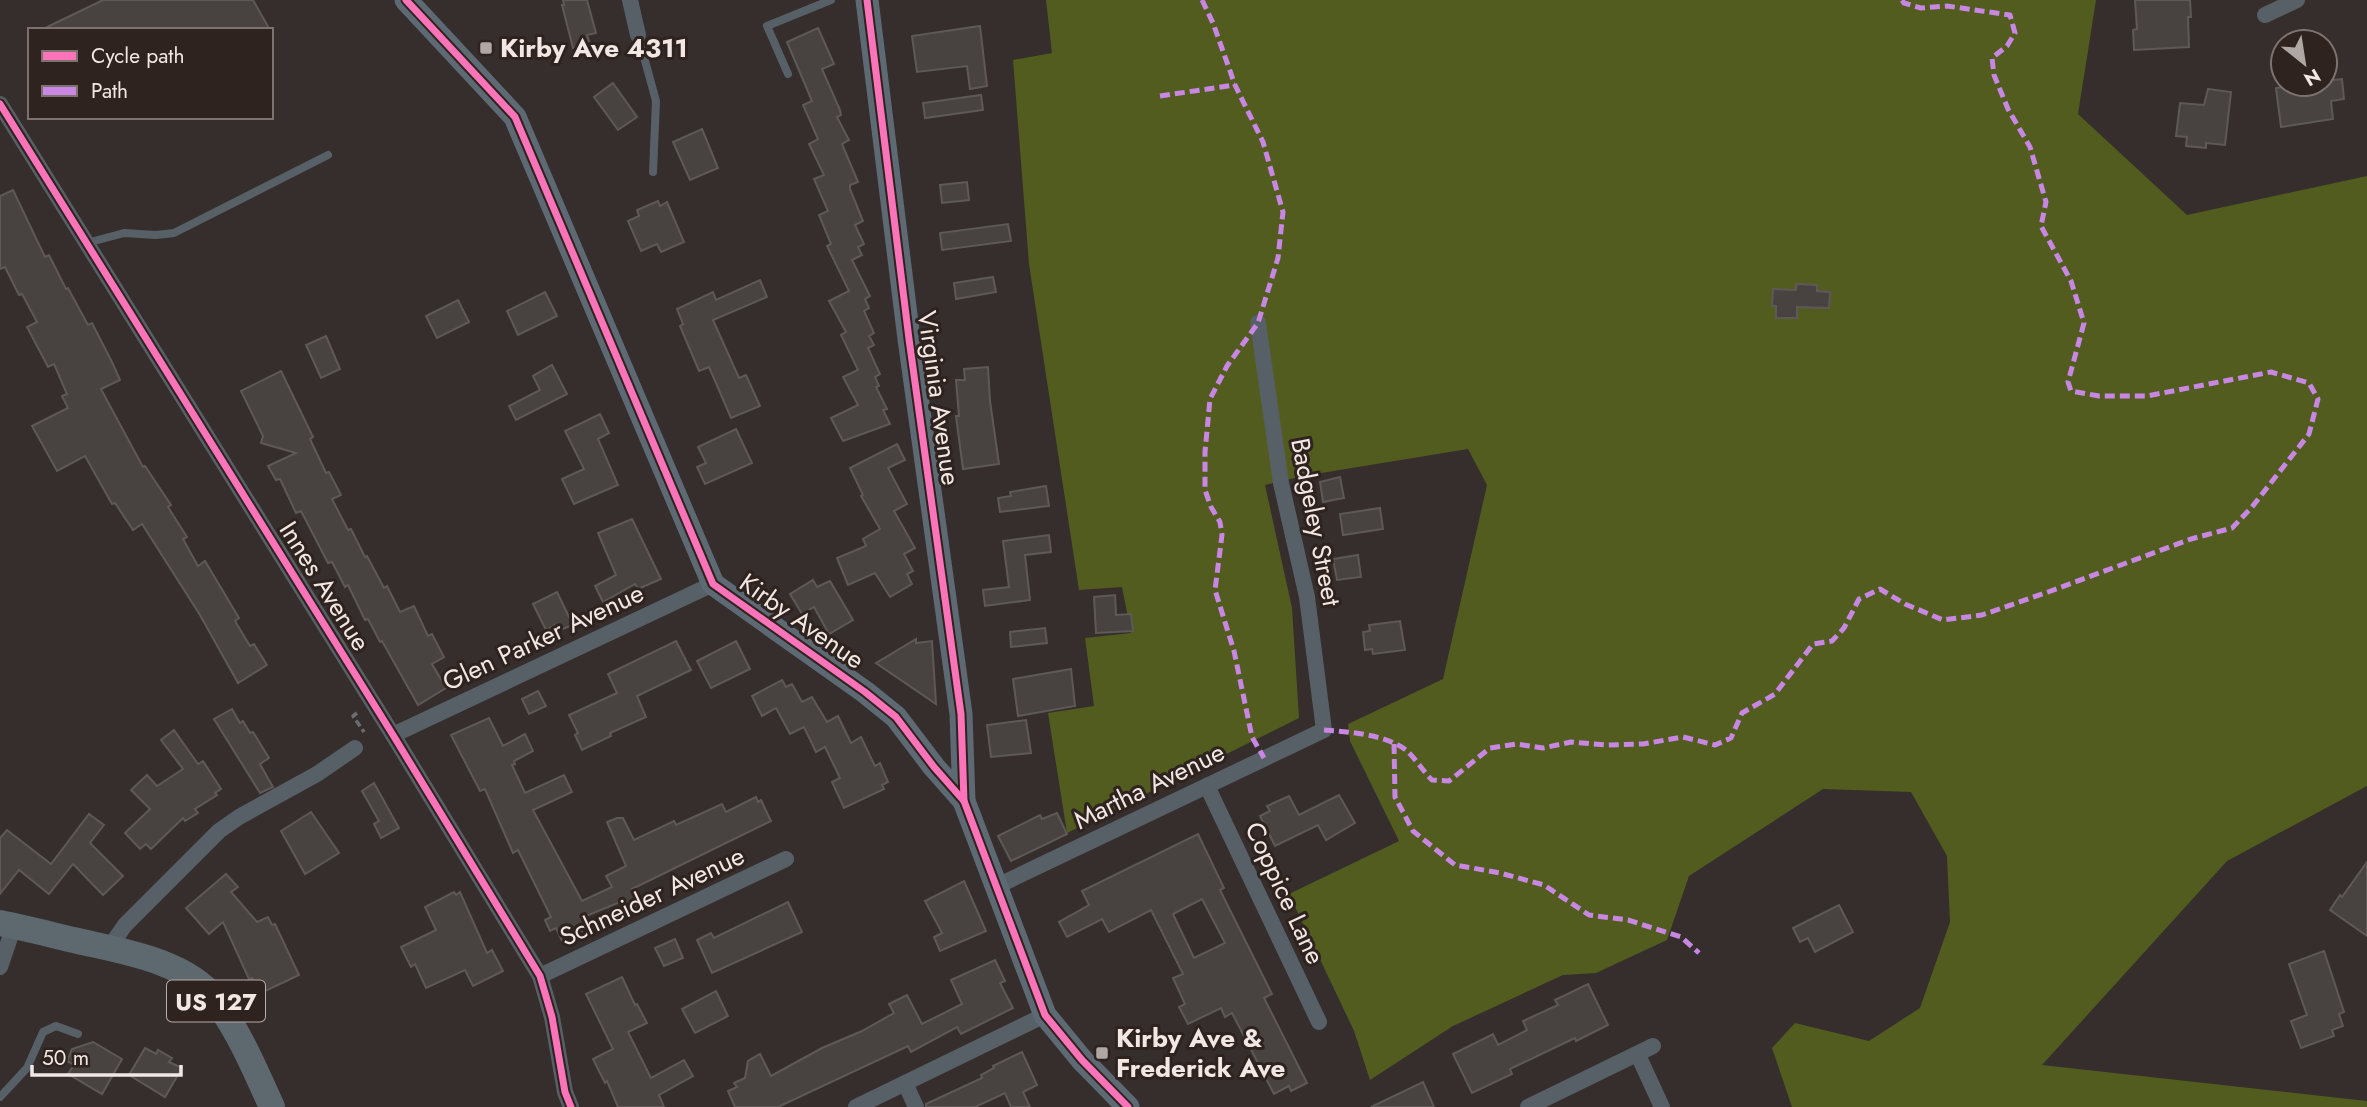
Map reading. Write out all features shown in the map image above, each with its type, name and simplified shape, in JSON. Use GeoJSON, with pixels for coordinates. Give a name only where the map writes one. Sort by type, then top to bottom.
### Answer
{"type":"FeatureCollection","features":[{"type":"Feature","properties":{"kind":"main road","name":"US 127"},"geometry":{"type":"LineString","coordinates":[[7,925],[142,956],[193,979],[213,996],[247,1051],[272,1107]]}},
{"type":"Feature","properties":{"kind":"street","name":"Kirby Avenue"},"geometry":{"type":"LineString","coordinates":[[406,0],[515,117],[713,584],[866,692],[896,717],[964,802],[1045,1015],[1082,1060],[1128,1107]]}},
{"type":"Feature","properties":{"kind":"street"},"geometry":{"type":"LineString","coordinates":[[630,0],[638,34]]}},
{"type":"Feature","properties":{"kind":"street","name":"Virginia Avenue"},"geometry":{"type":"LineString","coordinates":[[867,0],[911,352],[961,714],[964,802]]}},
{"type":"Feature","properties":{"kind":"street"},"geometry":{"type":"LineString","coordinates":[[2265,15],[2297,0]]}},
{"type":"Feature","properties":{"kind":"street","name":"Innes Avenue"},"geometry":{"type":"LineString","coordinates":[[0,104],[540,976],[552,1017],[565,1092],[571,1107]]}},
{"type":"Feature","properties":{"kind":"street","name":"Badgeley Street"},"geometry":{"type":"LineString","coordinates":[[1258,323],[1281,483],[1307,597],[1324,730]]}},
{"type":"Feature","properties":{"kind":"street","name":"Glen Parker Avenue"},"geometry":{"type":"LineString","coordinates":[[393,735],[713,584]]}},
{"type":"Feature","properties":{"kind":"street","name":"Martha Avenue"},"geometry":{"type":"LineString","coordinates":[[995,887],[1324,730]]}},
{"type":"Feature","properties":{"kind":"street"},"geometry":{"type":"LineString","coordinates":[[109,948],[125,925],[219,831],[317,774],[362,744]]}},
{"type":"Feature","properties":{"kind":"street","name":"Coppice Lane"},"geometry":{"type":"LineString","coordinates":[[1207,786],[1319,1022]]}},
{"type":"Feature","properties":{"kind":"street","name":"Schneider Avenue"},"geometry":{"type":"LineString","coordinates":[[540,976],[786,859]]}},
{"type":"Feature","properties":{"kind":"street"},"geometry":{"type":"LineString","coordinates":[[0,967],[7,925]]}},
{"type":"Feature","properties":{"kind":"street"},"geometry":{"type":"LineString","coordinates":[[856,1107],[1045,1015]]}},
{"type":"Feature","properties":{"kind":"street"},"geometry":{"type":"LineString","coordinates":[[1528,1107],[1653,1046]]}},
{"type":"Feature","properties":{"kind":"street"},"geometry":{"type":"LineString","coordinates":[[1638,1055],[1662,1107]]}},
{"type":"Feature","properties":{"kind":"street"},"geometry":{"type":"LineString","coordinates":[[905,1083],[916,1107]]}},
{"type":"Feature","properties":{"kind":"lane"},"geometry":{"type":"LineString","coordinates":[[788,74],[767,26],[831,0]]}},
{"type":"Feature","properties":{"kind":"lane"},"geometry":{"type":"LineString","coordinates":[[638,34],[656,101],[653,172]]}},
{"type":"Feature","properties":{"kind":"lane"},"geometry":{"type":"LineString","coordinates":[[87,243],[124,233],[174,233],[328,155]]}},
{"type":"Feature","properties":{"kind":"lane"},"geometry":{"type":"LineString","coordinates":[[0,1097],[27,1068],[43,1032],[55,1026],[78,1034]]}},
{"type":"Feature","properties":{"kind":"path"},"geometry":{"type":"LineString","coordinates":[[357,713],[353,716],[362,744]]}},
{"type":"Feature","properties":{"kind":"green space"},"geometry":{"type":"Polygon","coordinates":[[[1046,0],[2096,0],[2078,114],[2187,215],[2367,176],[2367,786],[2227,861],[2042,1065],[2367,1101],[2367,1107],[1792,1107],[1772,1048],[1795,1023],[1869,1041],[1920,1008],[1950,922],[1947,856],[1911,792],[1823,789],[1689,876],[1667,940],[1596,973],[1563,975],[1453,1026],[1370,1080],[1354,1031],[1289,894],[1399,841],[1350,741],[1348,724],[1443,679],[1487,485],[1468,449],[1303,476],[1265,485],[1292,608],[1299,718],[1067,833],[1048,713],[1094,706],[1085,638],[1131,633],[1122,587],[1079,590],[1029,264],[1013,60],[1052,53],[1046,0]]]}},
{"type":"Feature","properties":{"kind":"building"},"geometry":{"type":"Polygon","coordinates":[[[103,0],[253,0],[269,28],[45,28],[103,0]]]}},
{"type":"Feature","properties":{"kind":"building"},"geometry":{"type":"Polygon","coordinates":[[[563,0],[587,0],[596,33],[587,35],[590,44],[573,48],[563,0]]]}},
{"type":"Feature","properties":{"kind":"building"},"geometry":{"type":"Polygon","coordinates":[[[2135,0],[2190,0],[2189,47],[2134,50],[2133,30],[2137,29],[2135,0]]]}},
{"type":"Feature","properties":{"kind":"building"},"geometry":{"type":"Polygon","coordinates":[[[980,26],[987,86],[970,89],[967,66],[917,72],[912,36],[980,26]]]}},
{"type":"Feature","properties":{"kind":"building"},"geometry":{"type":"Polygon","coordinates":[[[818,28],[834,64],[822,69],[840,110],[841,115],[837,117],[849,140],[842,144],[858,182],[850,185],[850,189],[863,221],[855,225],[864,244],[858,247],[862,255],[852,260],[870,296],[865,299],[869,308],[864,311],[874,333],[869,336],[874,345],[868,348],[880,374],[875,377],[879,386],[876,387],[887,409],[883,410],[890,424],[843,441],[831,418],[858,405],[843,377],[858,370],[841,335],[846,332],[829,301],[849,291],[827,246],[831,244],[819,215],[828,211],[814,179],[824,175],[809,144],[818,139],[803,105],[812,101],[787,42],[818,28]]]}},
{"type":"Feature","properties":{"kind":"building"},"geometry":{"type":"Polygon","coordinates":[[[2339,79],[2342,79],[2344,99],[2331,101],[2333,119],[2281,127],[2277,98],[2339,98],[2339,79]]]}},
{"type":"Feature","properties":{"kind":"building"},"geometry":{"type":"Polygon","coordinates":[[[613,83],[637,117],[618,130],[594,97],[613,83]]]}},
{"type":"Feature","properties":{"kind":"building"},"geometry":{"type":"Polygon","coordinates":[[[2208,89],[2231,92],[2225,145],[2206,143],[2206,148],[2186,146],[2187,137],[2176,136],[2180,103],[2204,105],[2208,89]]]}},
{"type":"Feature","properties":{"kind":"building"},"geometry":{"type":"Polygon","coordinates":[[[981,95],[983,110],[925,118],[923,103],[981,95]]]}},
{"type":"Feature","properties":{"kind":"building"},"geometry":{"type":"Polygon","coordinates":[[[702,129],[718,168],[690,180],[673,142],[702,129]]]}},
{"type":"Feature","properties":{"kind":"building"},"geometry":{"type":"Polygon","coordinates":[[[967,182],[969,200],[942,203],[940,185],[967,182]]]}},
{"type":"Feature","properties":{"kind":"building"},"geometry":{"type":"Polygon","coordinates":[[[13,190],[45,257],[49,255],[88,325],[92,323],[120,380],[101,389],[143,467],[145,466],[171,505],[168,507],[187,537],[183,539],[198,566],[205,561],[239,618],[235,621],[250,646],[254,644],[267,665],[238,683],[200,615],[142,524],[133,530],[115,503],[112,504],[85,456],[57,471],[32,426],[68,408],[62,396],[67,394],[54,364],[48,367],[27,327],[37,322],[22,294],[19,295],[5,267],[0,269],[0,196],[13,190]]]}},
{"type":"Feature","properties":{"kind":"building"},"geometry":{"type":"Polygon","coordinates":[[[658,201],[660,206],[667,202],[684,242],[661,252],[657,244],[641,251],[628,221],[639,216],[637,210],[658,201]]]}},
{"type":"Feature","properties":{"kind":"building"},"geometry":{"type":"Polygon","coordinates":[[[1008,224],[1011,241],[942,250],[940,233],[1008,224]]]}},
{"type":"Feature","properties":{"kind":"building"},"geometry":{"type":"Polygon","coordinates":[[[993,277],[996,292],[956,299],[954,283],[993,277]]]}},
{"type":"Feature","properties":{"kind":"building"},"geometry":{"type":"Polygon","coordinates":[[[760,280],[767,297],[713,320],[739,378],[746,375],[760,406],[731,418],[709,367],[699,371],[680,326],[683,324],[677,309],[713,292],[716,300],[760,280]]]}},
{"type":"Feature","properties":{"kind":"building"},"geometry":{"type":"Polygon","coordinates":[[[1796,284],[1817,285],[1817,291],[1830,292],[1829,308],[1797,307],[1797,318],[1776,318],[1776,306],[1772,306],[1773,289],[1796,290],[1796,284]]]}},
{"type":"Feature","properties":{"kind":"building"},"geometry":{"type":"Polygon","coordinates":[[[545,292],[557,316],[518,335],[507,311],[545,292]]]}},
{"type":"Feature","properties":{"kind":"building"},"geometry":{"type":"Polygon","coordinates":[[[458,300],[469,322],[437,338],[426,316],[458,300]]]}},
{"type":"Feature","properties":{"kind":"building"},"geometry":{"type":"Polygon","coordinates":[[[326,336],[340,369],[321,378],[306,345],[326,336]]]}},
{"type":"Feature","properties":{"kind":"building"},"geometry":{"type":"Polygon","coordinates":[[[552,365],[567,394],[516,420],[509,406],[540,390],[533,376],[552,365]]]}},
{"type":"Feature","properties":{"kind":"building"},"geometry":{"type":"Polygon","coordinates":[[[988,367],[999,464],[963,469],[956,416],[959,416],[956,380],[965,380],[964,369],[988,367]]]}},
{"type":"Feature","properties":{"kind":"building"},"geometry":{"type":"Polygon","coordinates":[[[281,371],[313,437],[310,439],[326,473],[329,472],[341,495],[332,499],[348,530],[351,529],[365,557],[367,556],[384,588],[387,586],[400,612],[414,606],[428,636],[432,634],[444,657],[432,664],[446,688],[418,705],[382,641],[380,642],[368,619],[365,620],[348,585],[345,587],[332,562],[328,563],[301,511],[296,513],[280,479],[276,480],[268,466],[296,453],[261,443],[263,436],[241,391],[281,371]]]}},
{"type":"Feature","properties":{"kind":"building"},"geometry":{"type":"Polygon","coordinates":[[[600,414],[609,433],[598,439],[618,485],[574,504],[562,479],[584,469],[565,431],[600,414]]]}},
{"type":"Feature","properties":{"kind":"building"},"geometry":{"type":"Polygon","coordinates":[[[736,429],[752,463],[705,484],[697,467],[706,463],[698,447],[736,429]]]}},
{"type":"Feature","properties":{"kind":"building"},"geometry":{"type":"Polygon","coordinates":[[[897,444],[905,460],[888,468],[907,504],[894,511],[915,548],[904,554],[913,571],[907,574],[912,584],[890,597],[875,573],[848,585],[837,558],[866,546],[863,539],[880,529],[861,496],[863,495],[850,468],[897,444]]]}},
{"type":"Feature","properties":{"kind":"building"},"geometry":{"type":"Polygon","coordinates":[[[1340,477],[1344,498],[1323,502],[1320,482],[1340,477]]]}},
{"type":"Feature","properties":{"kind":"building"},"geometry":{"type":"Polygon","coordinates":[[[1046,486],[1049,506],[1000,512],[998,498],[1011,496],[1010,492],[1046,486]]]}},
{"type":"Feature","properties":{"kind":"building"},"geometry":{"type":"Polygon","coordinates":[[[1380,508],[1383,529],[1343,535],[1340,514],[1380,508]]]}},
{"type":"Feature","properties":{"kind":"building"},"geometry":{"type":"Polygon","coordinates":[[[632,519],[661,579],[638,589],[635,584],[603,602],[595,586],[616,575],[598,533],[632,519]]]}},
{"type":"Feature","properties":{"kind":"building"},"geometry":{"type":"Polygon","coordinates":[[[1049,535],[1051,552],[1025,555],[1030,600],[985,606],[983,590],[1009,587],[1003,541],[1049,535]]]}},
{"type":"Feature","properties":{"kind":"building"},"geometry":{"type":"Polygon","coordinates":[[[1358,555],[1361,577],[1337,580],[1333,559],[1358,555]]]}},
{"type":"Feature","properties":{"kind":"building"},"geometry":{"type":"Polygon","coordinates":[[[813,580],[817,587],[830,581],[853,620],[829,634],[814,607],[802,614],[790,594],[813,580]]]}},
{"type":"Feature","properties":{"kind":"building"},"geometry":{"type":"Polygon","coordinates":[[[557,592],[573,625],[558,631],[555,625],[546,630],[533,604],[557,592]]]}},
{"type":"Feature","properties":{"kind":"building"},"geometry":{"type":"Polygon","coordinates":[[[1115,595],[1116,615],[1131,614],[1133,631],[1096,633],[1094,597],[1115,595]]]}},
{"type":"Feature","properties":{"kind":"building"},"geometry":{"type":"Polygon","coordinates":[[[1400,621],[1405,650],[1373,654],[1372,649],[1365,650],[1363,632],[1370,631],[1369,625],[1400,621]]]}},
{"type":"Feature","properties":{"kind":"building"},"geometry":{"type":"Polygon","coordinates":[[[1045,628],[1047,643],[1011,647],[1010,632],[1045,628]]]}},
{"type":"Feature","properties":{"kind":"building"},"geometry":{"type":"Polygon","coordinates":[[[916,639],[916,643],[932,641],[936,704],[876,663],[916,639]]]}},
{"type":"Feature","properties":{"kind":"building"},"geometry":{"type":"Polygon","coordinates":[[[676,641],[691,670],[637,696],[646,717],[610,733],[611,736],[582,750],[575,735],[578,733],[569,715],[617,693],[608,674],[676,641]]]}},
{"type":"Feature","properties":{"kind":"building"},"geometry":{"type":"Polygon","coordinates":[[[736,641],[750,669],[711,688],[697,661],[736,641]]]}},
{"type":"Feature","properties":{"kind":"building"},"geometry":{"type":"Polygon","coordinates":[[[1071,669],[1075,706],[1018,716],[1013,679],[1071,669]]]}},
{"type":"Feature","properties":{"kind":"building"},"geometry":{"type":"Polygon","coordinates":[[[782,680],[786,687],[792,684],[802,702],[812,697],[827,722],[838,716],[851,743],[861,737],[875,766],[880,763],[888,782],[882,785],[884,789],[844,808],[832,782],[840,778],[825,747],[816,752],[804,727],[790,734],[776,708],[762,716],[752,696],[782,680]]]}},
{"type":"Feature","properties":{"kind":"building"},"geometry":{"type":"Polygon","coordinates":[[[538,691],[546,706],[529,714],[522,699],[538,691]]]}},
{"type":"Feature","properties":{"kind":"building"},"geometry":{"type":"Polygon","coordinates":[[[232,709],[240,723],[243,721],[250,733],[253,732],[269,758],[260,764],[273,787],[260,793],[214,719],[232,709]]]}},
{"type":"Feature","properties":{"kind":"building"},"geometry":{"type":"Polygon","coordinates":[[[489,718],[503,746],[525,734],[533,751],[514,761],[515,764],[512,765],[525,793],[564,775],[572,792],[533,810],[582,901],[612,887],[606,876],[626,866],[607,822],[623,818],[634,840],[674,821],[676,825],[722,804],[726,812],[756,797],[758,802],[761,800],[771,821],[632,889],[639,904],[624,911],[620,902],[586,916],[592,926],[562,941],[556,928],[550,931],[545,920],[551,917],[518,850],[513,853],[485,789],[480,791],[451,735],[489,718]]]}},
{"type":"Feature","properties":{"kind":"building"},"geometry":{"type":"Polygon","coordinates":[[[1026,720],[1031,753],[991,757],[987,725],[1026,720]]]}},
{"type":"Feature","properties":{"kind":"building"},"geometry":{"type":"Polygon","coordinates":[[[174,730],[198,764],[203,761],[221,789],[215,793],[217,795],[195,809],[198,813],[185,821],[183,818],[151,849],[146,844],[140,849],[125,833],[150,809],[131,790],[147,775],[157,786],[183,769],[161,740],[174,730]]]}},
{"type":"Feature","properties":{"kind":"building"},"geometry":{"type":"Polygon","coordinates":[[[374,783],[399,828],[381,838],[374,824],[379,821],[362,791],[374,783]]]}},
{"type":"Feature","properties":{"kind":"building"},"geometry":{"type":"Polygon","coordinates":[[[1339,795],[1355,823],[1326,840],[1318,825],[1275,846],[1260,816],[1270,811],[1267,806],[1289,796],[1299,815],[1339,795]]]}},
{"type":"Feature","properties":{"kind":"building"},"geometry":{"type":"Polygon","coordinates":[[[311,812],[339,853],[305,874],[281,831],[311,812]]]}},
{"type":"Feature","properties":{"kind":"building"},"geometry":{"type":"Polygon","coordinates":[[[1057,813],[1067,834],[1011,861],[998,836],[1040,815],[1042,819],[1057,813]]]}},
{"type":"Feature","properties":{"kind":"building"},"geometry":{"type":"Polygon","coordinates":[[[89,814],[104,825],[90,843],[123,876],[103,895],[73,864],[49,894],[19,870],[0,894],[0,838],[7,830],[51,864],[89,814]]]}},
{"type":"Feature","properties":{"kind":"building"},"geometry":{"type":"Polygon","coordinates":[[[1198,834],[1224,888],[1220,890],[1272,994],[1264,998],[1307,1083],[1291,1091],[1289,1086],[1274,1094],[1232,1013],[1225,1017],[1221,1008],[1188,1024],[1179,1007],[1185,1004],[1173,978],[1183,974],[1151,910],[1109,932],[1102,919],[1067,937],[1059,922],[1089,905],[1082,891],[1198,834]],[[1202,899],[1173,914],[1194,958],[1225,943],[1202,899]]]}},
{"type":"Feature","properties":{"kind":"building"},"geometry":{"type":"Polygon","coordinates":[[[2367,862],[2367,936],[2330,910],[2367,862]]]}},
{"type":"Feature","properties":{"kind":"building"},"geometry":{"type":"Polygon","coordinates":[[[226,874],[238,887],[231,892],[257,922],[268,917],[272,925],[275,924],[299,975],[259,994],[252,978],[249,979],[223,922],[209,934],[186,908],[226,874]]]}},
{"type":"Feature","properties":{"kind":"building"},"geometry":{"type":"Polygon","coordinates":[[[964,881],[986,931],[940,951],[934,937],[942,933],[925,901],[964,881]]]}},
{"type":"Feature","properties":{"kind":"building"},"geometry":{"type":"Polygon","coordinates":[[[454,892],[456,895],[460,892],[487,953],[492,950],[503,971],[473,986],[465,970],[426,988],[415,964],[411,967],[401,947],[436,930],[425,907],[454,892]]]}},
{"type":"Feature","properties":{"kind":"building"},"geometry":{"type":"Polygon","coordinates":[[[788,902],[802,932],[712,973],[697,940],[711,933],[714,938],[788,902]]]}},
{"type":"Feature","properties":{"kind":"building"},"geometry":{"type":"Polygon","coordinates":[[[1839,905],[1853,932],[1815,952],[1808,938],[1800,942],[1793,928],[1839,905]]]}},
{"type":"Feature","properties":{"kind":"building"},"geometry":{"type":"Polygon","coordinates":[[[675,939],[683,958],[664,966],[655,948],[675,939]]]}},
{"type":"Feature","properties":{"kind":"building"},"geometry":{"type":"Polygon","coordinates":[[[2324,951],[2344,1012],[2339,1014],[2343,1026],[2332,1030],[2334,1036],[2301,1048],[2291,1021],[2307,1015],[2289,964],[2324,951]]]}},
{"type":"Feature","properties":{"kind":"building"},"geometry":{"type":"Polygon","coordinates":[[[995,960],[1005,981],[1000,983],[1013,1008],[961,1034],[957,1027],[911,1052],[908,1046],[778,1107],[735,1107],[728,1091],[737,1087],[734,1083],[745,1078],[748,1061],[760,1054],[771,1076],[894,1013],[889,1004],[907,995],[922,1024],[962,1004],[951,980],[995,960]]]}},
{"type":"Feature","properties":{"kind":"building"},"geometry":{"type":"Polygon","coordinates":[[[622,977],[647,1023],[628,1032],[651,1078],[684,1060],[693,1076],[659,1095],[664,1107],[618,1107],[607,1081],[605,1083],[593,1059],[613,1049],[586,994],[622,977]]]}},
{"type":"Feature","properties":{"kind":"building"},"geometry":{"type":"Polygon","coordinates":[[[1588,984],[1608,1025],[1510,1069],[1512,1074],[1472,1093],[1453,1054],[1493,1034],[1498,1045],[1527,1030],[1523,1021],[1558,1005],[1555,1000],[1588,984]]]}},
{"type":"Feature","properties":{"kind":"building"},"geometry":{"type":"Polygon","coordinates":[[[716,991],[728,1016],[695,1033],[682,1009],[716,991]]]}},
{"type":"Feature","properties":{"kind":"building"},"geometry":{"type":"Polygon","coordinates":[[[93,1042],[122,1059],[102,1094],[68,1074],[74,1065],[67,1061],[72,1049],[93,1042]]]}},
{"type":"Feature","properties":{"kind":"building"},"geometry":{"type":"Polygon","coordinates":[[[145,1048],[156,1054],[158,1050],[172,1058],[169,1062],[182,1068],[165,1097],[129,1075],[145,1048]]]}},
{"type":"Feature","properties":{"kind":"building"},"geometry":{"type":"Polygon","coordinates":[[[1022,1052],[1037,1085],[1023,1092],[1030,1107],[1011,1107],[1005,1093],[975,1107],[926,1107],[926,1104],[982,1078],[981,1075],[994,1068],[993,1066],[1022,1052]]]}},
{"type":"Feature","properties":{"kind":"building"},"geometry":{"type":"Polygon","coordinates":[[[1423,1082],[1434,1107],[1371,1107],[1423,1082]]]}},
{"type":"Feature","properties":{"kind":"marked path"},"geometry":{"type":"LineString","coordinates":[[1202,0],[1235,85],[1263,142],[1283,212],[1278,258],[1258,323],[1227,366],[1210,399],[1205,452],[1205,490],[1220,522],[1222,535],[1215,590],[1234,651],[1252,737],[1264,758]]}},
{"type":"Feature","properties":{"kind":"marked path"},"geometry":{"type":"LineString","coordinates":[[1324,730],[1387,740],[1406,750],[1432,780],[1449,781],[1490,748],[1516,744],[1543,748],[1571,742],[1643,744],[1683,737],[1715,745],[1731,738],[1742,713],[1775,694],[1813,644],[1832,641],[1844,628],[1859,599],[1880,589],[1905,604],[1943,620],[1982,615],[2191,539],[2232,528],[2252,507],[2309,434],[2318,399],[2309,383],[2271,372],[2147,396],[2099,396],[2071,391],[2068,382],[2084,323],[2071,281],[2041,226],[2046,202],[2030,147],[2008,109],[1994,75],[1992,58],[2007,46],[2015,33],[2010,15],[1947,6],[1921,8],[1902,0]]}},
{"type":"Feature","properties":{"kind":"marked path"},"geometry":{"type":"LineString","coordinates":[[1160,96],[1235,85]]}},
{"type":"Feature","properties":{"kind":"marked path"},"geometry":{"type":"LineString","coordinates":[[1394,744],[1395,797],[1413,831],[1455,865],[1544,885],[1589,915],[1628,920],[1681,937],[1699,953]]}},
{"type":"Feature","properties":{"kind":"cycle path"},"geometry":{"type":"LineString","coordinates":[[406,0],[515,117],[713,584],[896,717],[964,801],[1045,1015],[1082,1060],[1128,1107]]}},
{"type":"Feature","properties":{"kind":"cycle path"},"geometry":{"type":"LineString","coordinates":[[867,0],[909,339],[961,714],[964,801]]}},
{"type":"Feature","properties":{"kind":"cycle path"},"geometry":{"type":"LineString","coordinates":[[0,104],[540,976],[552,1017],[565,1092],[571,1107]]}},
{"type":"Feature","properties":{"kind":"place","name":"Kirby Ave 4311"},"geometry":{"type":"Point","coordinates":[486,48]}},
{"type":"Feature","properties":{"kind":"place","name":"Kirby Ave & Frederick Ave"},"geometry":{"type":"Point","coordinates":[1102,1053]}}]}
